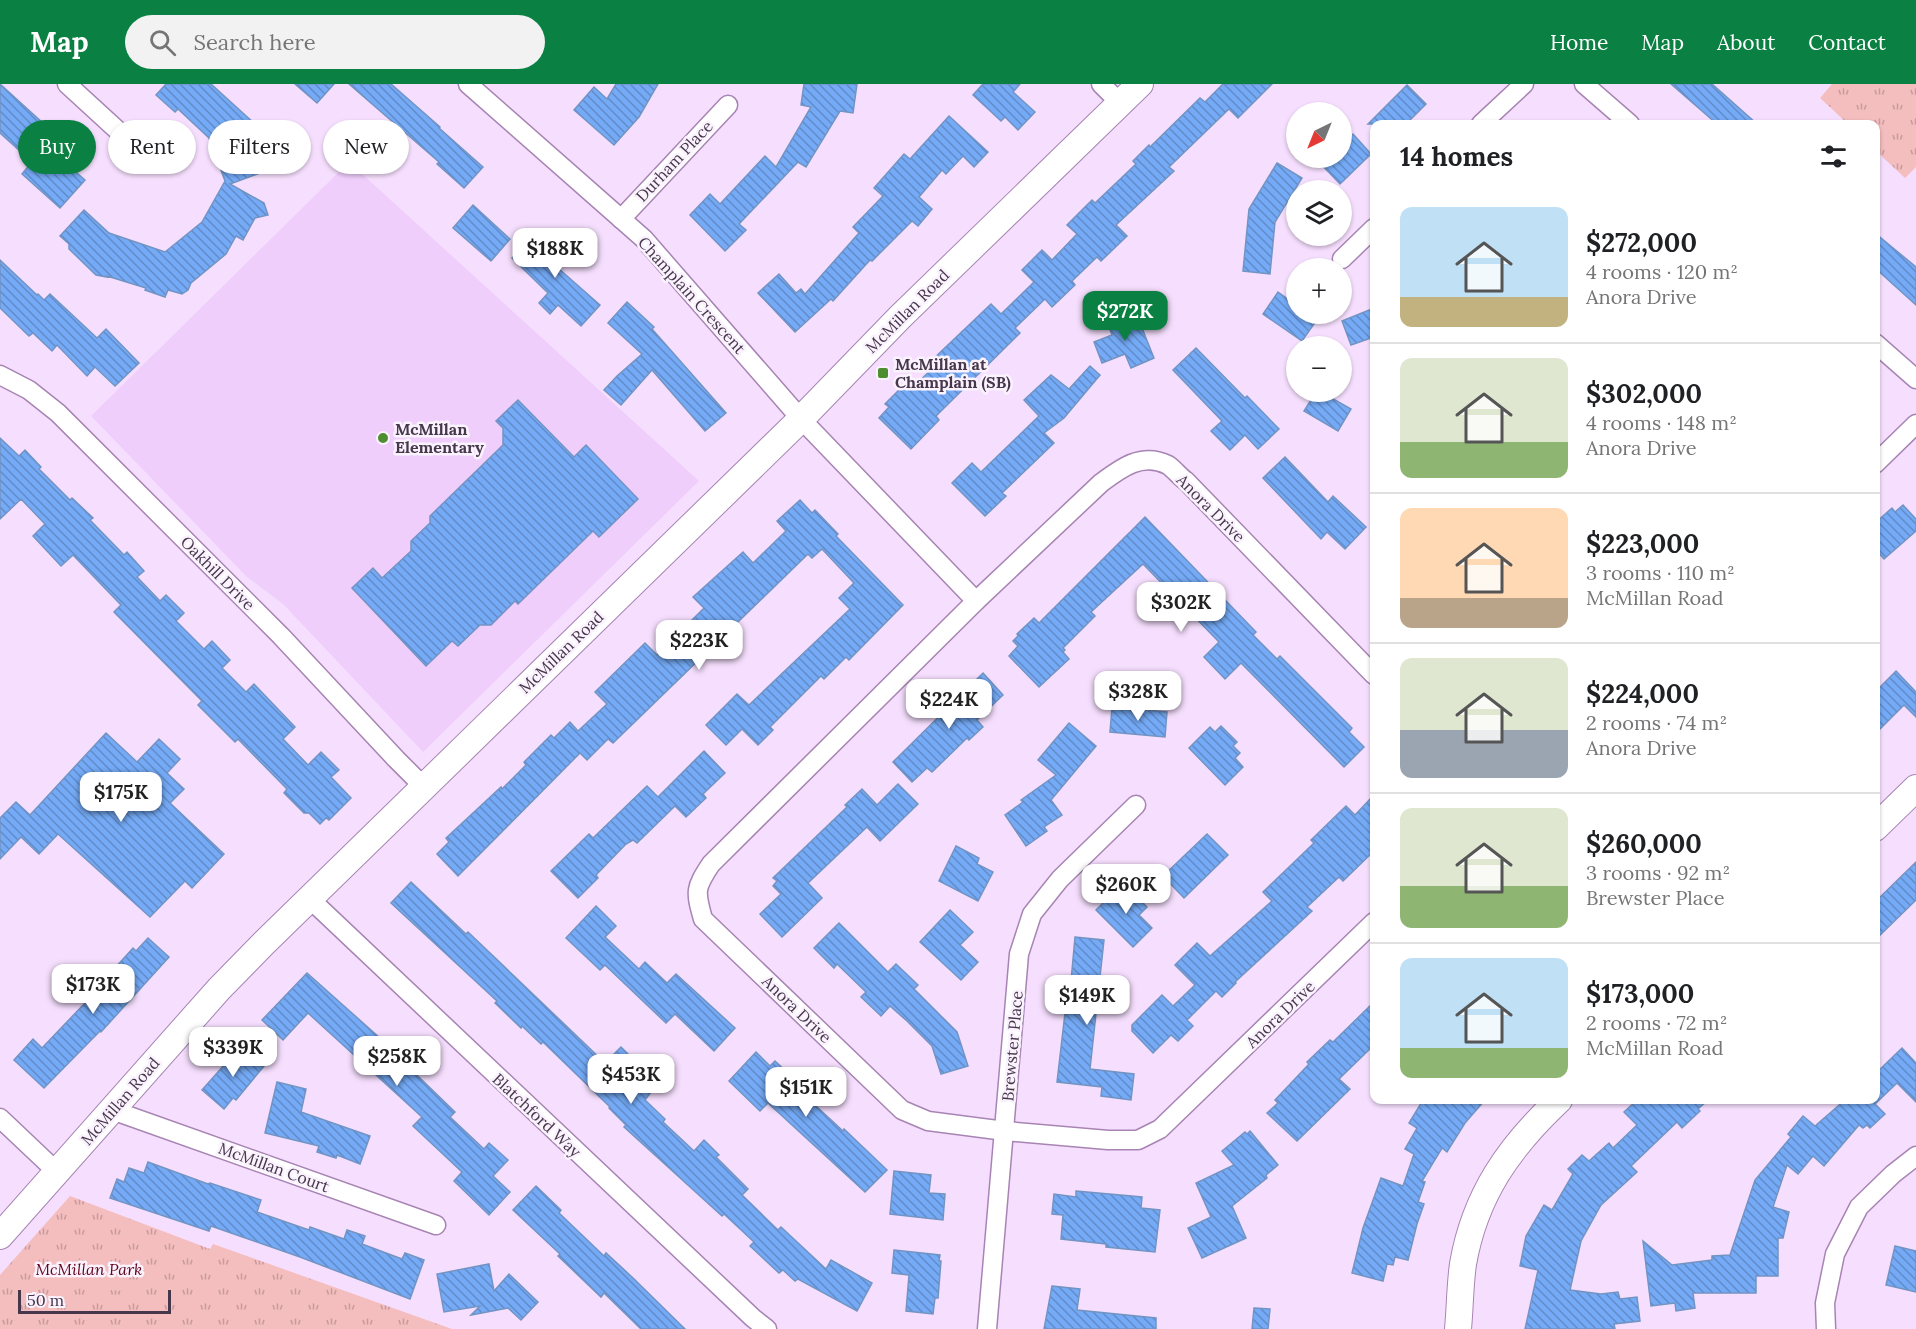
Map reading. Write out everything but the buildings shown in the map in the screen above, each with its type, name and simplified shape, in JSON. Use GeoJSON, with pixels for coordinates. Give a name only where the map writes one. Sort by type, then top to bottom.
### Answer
{"type":"FeatureCollection","features":[{"type":"Feature","properties":{"kind":"street"},"geometry":{"type":"LineString","coordinates":[[67,84],[108,122]]}},
{"type":"Feature","properties":{"kind":"street","name":"Champlain Crescent"},"geometry":{"type":"LineString","coordinates":[[468,84],[661,256],[801,419]]}},
{"type":"Feature","properties":{"kind":"street"},"geometry":{"type":"LineString","coordinates":[[1101,84],[1120,103]]}},
{"type":"Feature","properties":{"kind":"street","name":"McMillan Road"},"geometry":{"type":"LineString","coordinates":[[0,1236],[219,989],[309,898],[801,419],[900,317],[1140,84]]}},
{"type":"Feature","properties":{"kind":"street"},"geometry":{"type":"LineString","coordinates":[[1485,120],[1524,84]]}},
{"type":"Feature","properties":{"kind":"street"},"geometry":{"type":"LineString","coordinates":[[1584,84],[1625,120]]}},
{"type":"Feature","properties":{"kind":"street","name":"Durham Place"},"geometry":{"type":"LineString","coordinates":[[621,219],[728,105]]}},
{"type":"Feature","properties":{"kind":"street"},"geometry":{"type":"LineString","coordinates":[[1342,258],[1370,232]]}},
{"type":"Feature","properties":{"kind":"street"},"geometry":{"type":"LineString","coordinates":[[1880,347],[1916,379]]}},
{"type":"Feature","properties":{"kind":"street","name":"Oakhill Drive"},"geometry":{"type":"LineString","coordinates":[[0,375],[29,390],[58,413],[281,636],[423,786]]}},
{"type":"Feature","properties":{"kind":"street"},"geometry":{"type":"LineString","coordinates":[[801,419],[976,601]]}},
{"type":"Feature","properties":{"kind":"street"},"geometry":{"type":"LineString","coordinates":[[1880,459],[1916,424]]}},
{"type":"Feature","properties":{"kind":"street","name":"Anora Drive"},"geometry":{"type":"LineString","coordinates":[[1370,671],[1167,465],[1143,459],[1122,466],[976,601],[711,864],[701,879],[696,896],[703,919],[902,1110],[928,1121],[1005,1131],[1108,1140],[1138,1140],[1160,1129],[1370,926]]}},
{"type":"Feature","properties":{"kind":"street"},"geometry":{"type":"LineString","coordinates":[[1880,823],[1916,788]]}},
{"type":"Feature","properties":{"kind":"street","name":"Brewster Place"},"geometry":{"type":"LineString","coordinates":[[987,1329],[1019,954],[1032,914],[1060,879],[1136,805]]}},
{"type":"Feature","properties":{"kind":"street","name":"Blatchford Way"},"geometry":{"type":"LineString","coordinates":[[309,898],[767,1329]]}},
{"type":"Feature","properties":{"kind":"street"},"geometry":{"type":"LineString","coordinates":[[1458,1329],[1463,1266],[1482,1198],[1501,1165],[1525,1134],[1555,1104]]}},
{"type":"Feature","properties":{"kind":"street","name":"McMillan Court"},"geometry":{"type":"LineString","coordinates":[[112,1110],[436,1225]]}},
{"type":"Feature","properties":{"kind":"street"},"geometry":{"type":"LineString","coordinates":[[0,1118],[57,1172]]}},
{"type":"Feature","properties":{"kind":"street"},"geometry":{"type":"LineString","coordinates":[[1826,1329],[1825,1303],[1835,1254],[1859,1207],[1893,1174],[1916,1156]]}},
{"type":"Feature","properties":{"kind":"shaded area","name":"McMillan Elementary"},"geometry":{"type":"Polygon","coordinates":[[[337,174],[362,174],[699,481],[423,752],[283,604],[247,577],[91,416],[337,174]]]}},
{"type":"Feature","properties":{"kind":"green space"},"geometry":{"type":"Polygon","coordinates":[[[1832,84],[1916,84],[1916,167],[1905,178],[1880,155],[1880,120],[1844,120],[1820,98],[1832,84]]]}},
{"type":"Feature","properties":{"kind":"green space","name":"McMillan Park"},"geometry":{"type":"Polygon","coordinates":[[[70,1196],[210,1249],[213,1244],[452,1329],[0,1329],[0,1275],[70,1196]]]}},
{"type":"Feature","properties":{"kind":"green space"},"geometry":{"type":"Polygon","coordinates":[[[53,1259],[125,1263],[124,1291],[51,1287],[53,1259]]]}},
{"type":"Feature","properties":{"kind":"place","name":"McMillan at Champlain (SB)"},"geometry":{"type":"Point","coordinates":[883,373]}},
{"type":"Feature","properties":{"kind":"place","name":"McMillan Elementary"},"geometry":{"type":"Point","coordinates":[383,438]}}]}
